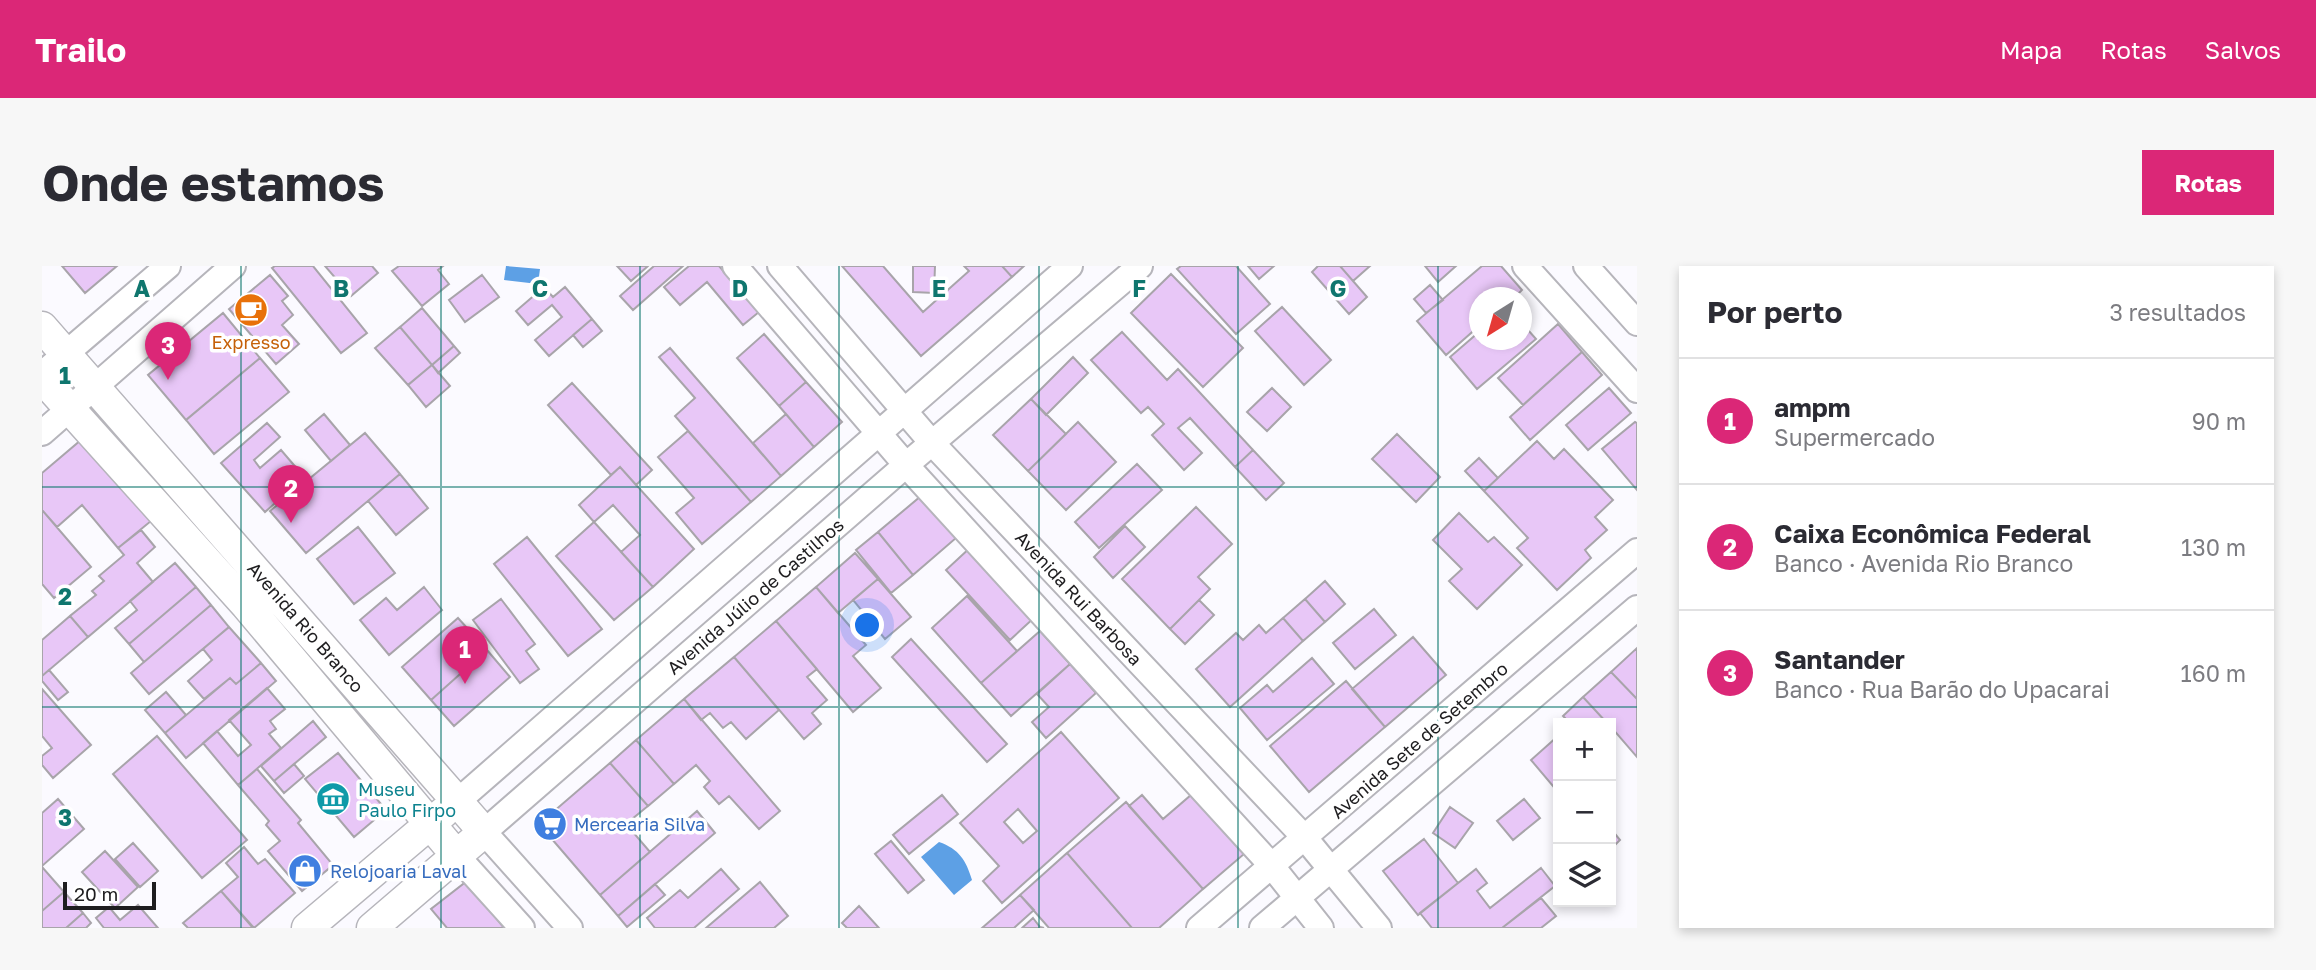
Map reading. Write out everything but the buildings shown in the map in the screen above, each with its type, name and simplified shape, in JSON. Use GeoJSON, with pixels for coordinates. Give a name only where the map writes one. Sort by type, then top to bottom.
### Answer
{"type":"FeatureCollection","features":[{"type":"Feature","properties":{"kind":"street"},"geometry":{"type":"LineString","coordinates":[[42,376],[168,266]]}},
{"type":"Feature","properties":{"kind":"street"},"geometry":{"type":"LineString","coordinates":[[42,433],[233,266]]}},
{"type":"Feature","properties":{"kind":"street","name":"Avenida Rui Barbosa"},"geometry":{"type":"LineString","coordinates":[[735,266],[906,465],[1271,865],[1321,928]]}},
{"type":"Feature","properties":{"kind":"street","name":"Avenida Rui Barbosa"},"geometry":{"type":"LineString","coordinates":[[780,266],[932,443],[1305,838],[1379,928]]}},
{"type":"Feature","properties":{"kind":"street"},"geometry":{"type":"LineString","coordinates":[[321,924],[431,824],[1070,266]]}},
{"type":"Feature","properties":{"kind":"street","name":"Avenida Júlio de Castilhos"},"geometry":{"type":"LineString","coordinates":[[372,928],[1140,266]]}},
{"type":"Feature","properties":{"kind":"street"},"geometry":{"type":"LineString","coordinates":[[1586,266],[1637,323]]}},
{"type":"Feature","properties":{"kind":"street"},"geometry":{"type":"LineString","coordinates":[[1537,270],[1637,390]]}},
{"type":"Feature","properties":{"kind":"street","name":"Avenida Rio Branco"},"geometry":{"type":"LineString","coordinates":[[42,327],[570,928]]}},
{"type":"Feature","properties":{"kind":"street","name":"Avenida Rio Branco"},"geometry":{"type":"LineString","coordinates":[[42,376],[246,605],[457,856],[522,928]]}},
{"type":"Feature","properties":{"kind":"street"},"geometry":{"type":"LineString","coordinates":[[775,525],[802,555]]}},
{"type":"Feature","properties":{"kind":"street"},"geometry":{"type":"LineString","coordinates":[[1001,566],[1027,542]]}},
{"type":"Feature","properties":{"kind":"street","name":"Avenida Sete de Setembro"},"geometry":{"type":"LineString","coordinates":[[1199,928],[1637,551]]}},
{"type":"Feature","properties":{"kind":"street"},"geometry":{"type":"LineString","coordinates":[[246,605],[270,586]]}},
{"type":"Feature","properties":{"kind":"street"},"geometry":{"type":"LineString","coordinates":[[1262,928],[1637,608]]}},
{"type":"Feature","properties":{"kind":"street"},"geometry":{"type":"LineString","coordinates":[[570,703],[597,733]]}},
{"type":"Feature","properties":{"kind":"water"},"geometry":{"type":"Polygon","coordinates":[[[506,266],[540,269],[538,284],[504,280],[506,266]]]}},
{"type":"Feature","properties":{"kind":"water"},"geometry":{"type":"Polygon","coordinates":[[[939,842],[961,856],[972,880],[954,895],[921,857],[939,842]]]}},
{"type":"Feature","properties":{"kind":"place","name":"Expresso"},"geometry":{"type":"Point","coordinates":[251,310]}},
{"type":"Feature","properties":{"kind":"place","name":"Santander"},"geometry":{"type":"Point","coordinates":[168,380]}},
{"type":"Feature","properties":{"kind":"place","name":"Caixa Econômica Federal"},"geometry":{"type":"Point","coordinates":[291,523]}},
{"type":"Feature","properties":{"kind":"place","name":"ampm"},"geometry":{"type":"Point","coordinates":[465,684]}},
{"type":"Feature","properties":{"kind":"place","name":"Museu Paulo Firpo"},"geometry":{"type":"Point","coordinates":[333,799]}},
{"type":"Feature","properties":{"kind":"place","name":"Mercearia Silva"},"geometry":{"type":"Point","coordinates":[550,824]}},
{"type":"Feature","properties":{"kind":"place","name":"Relojoaria Laval"},"geometry":{"type":"Point","coordinates":[305,871]}}]}
